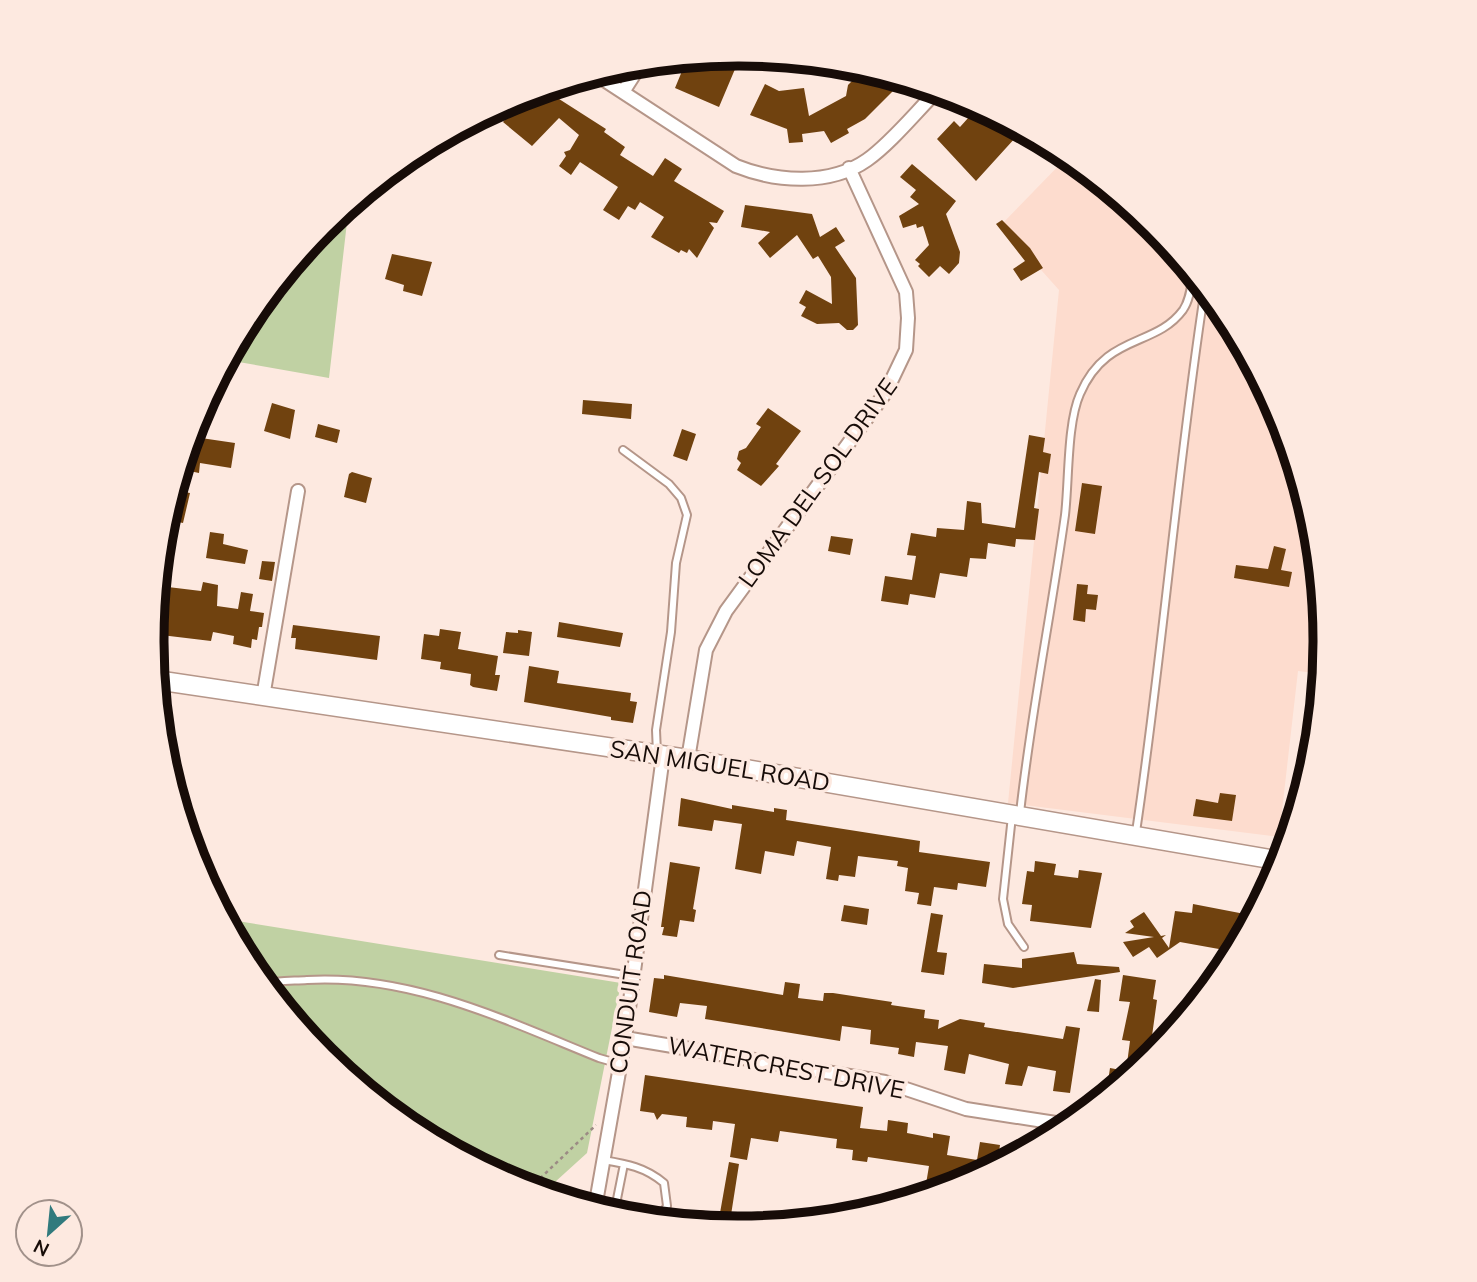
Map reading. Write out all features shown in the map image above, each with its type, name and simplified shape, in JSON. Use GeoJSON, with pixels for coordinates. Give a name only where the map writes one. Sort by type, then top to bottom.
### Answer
{"type":"FeatureCollection","features":[{"type":"Feature","properties":{"kind":"street"},"geometry":{"type":"LineString","coordinates":[[622,92],[632,77]]}},
{"type":"Feature","properties":{"kind":"street"},"geometry":{"type":"LineString","coordinates":[[607,82],[749,171],[776,178],[806,179],[849,168],[867,160],[929,99]]}},
{"type":"Feature","properties":{"kind":"street","name":"LOMA DEL SOL DRIVE"},"geometry":{"type":"LineString","coordinates":[[688,759],[706,650],[726,611],[886,392],[906,350],[906,292],[849,168]]}},
{"type":"Feature","properties":{"kind":"street"},"geometry":{"type":"LineString","coordinates":[[262,696],[298,491]]}},
{"type":"Feature","properties":{"kind":"street","name":"SAN MIGUEL ROAD"},"geometry":{"type":"LineString","coordinates":[[165,681],[688,759],[1270,859]]}},
{"type":"Feature","properties":{"kind":"street","name":"CONDUIT ROAD"},"geometry":{"type":"LineString","coordinates":[[597,1198],[625,1038],[660,755]]}},
{"type":"Feature","properties":{"kind":"street","name":"WATERCREST DRIVE"},"geometry":{"type":"LineString","coordinates":[[625,1038],[885,1082],[966,1109],[1053,1122]]}},
{"type":"Feature","properties":{"kind":"lane"},"geometry":{"type":"LineString","coordinates":[[1024,947],[1008,924],[1003,898],[1056,577],[1078,398],[1098,363],[1126,344],[1174,320],[1185,308],[1190,286]]}},
{"type":"Feature","properties":{"kind":"lane"},"geometry":{"type":"LineString","coordinates":[[1135,834],[1150,739],[1172,525],[1203,303]]}},
{"type":"Feature","properties":{"kind":"lane"},"geometry":{"type":"LineString","coordinates":[[623,450],[670,484],[681,498],[687,515],[676,563],[671,632],[656,730],[660,755]]}},
{"type":"Feature","properties":{"kind":"lane"},"geometry":{"type":"LineString","coordinates":[[499,955],[632,976]]}},
{"type":"Feature","properties":{"kind":"lane"},"geometry":{"type":"LineString","coordinates":[[277,982],[332,979],[422,992],[475,1007],[598,1058],[620,1064]]}},
{"type":"Feature","properties":{"kind":"lane"},"geometry":{"type":"LineString","coordinates":[[603,1160],[650,1171],[664,1183],[667,1206],[664,1211]]}},
{"type":"Feature","properties":{"kind":"lane"},"geometry":{"type":"LineString","coordinates":[[618,1202],[624,1164]]}},
{"type":"Feature","properties":{"kind":"path"},"geometry":{"type":"LineString","coordinates":[[539,1179],[599,1121]]}},
{"type":"Feature","properties":{"kind":"shaded area"},"geometry":{"type":"Polygon","coordinates":[[[1060,164],[1117,209],[1170,262],[1216,322],[1254,387],[1283,456],[1293,492],[1302,529],[1312,603],[1312,673],[1298,671],[1279,837],[1008,803],[1059,290],[1001,225],[1060,164]]]}},
{"type":"Feature","properties":{"kind":"green space"},"geometry":{"type":"Polygon","coordinates":[[[347,221],[329,378],[237,362],[283,291],[347,221]]]}},
{"type":"Feature","properties":{"kind":"green space"},"geometry":{"type":"Polygon","coordinates":[[[237,921],[621,983],[587,1153],[552,1184],[484,1156],[419,1119],[360,1073],[307,1020],[261,960],[237,921]]]}},
{"type":"Feature","properties":{"kind":"building"},"geometry":{"type":"Polygon","coordinates":[[[736,66],[719,107],[675,88],[683,69],[736,66]]]}},
{"type":"Feature","properties":{"kind":"building"},"geometry":{"type":"Polygon","coordinates":[[[854,79],[889,87],[893,91],[865,119],[847,129],[849,133],[831,143],[824,131],[802,134],[803,142],[789,143],[787,129],[750,115],[765,84],[779,91],[804,88],[809,116],[846,96],[848,85],[854,79]]]}},
{"type":"Feature","properties":{"kind":"building"},"geometry":{"type":"Polygon","coordinates":[[[555,97],[606,129],[604,132],[625,147],[620,155],[653,176],[665,158],[682,169],[674,181],[724,211],[717,223],[709,222],[714,228],[697,258],[689,249],[687,253],[681,250],[679,253],[651,237],[664,217],[640,202],[635,210],[628,206],[619,220],[603,210],[618,187],[580,162],[571,175],[559,166],[566,156],[564,152],[570,150],[579,135],[559,118],[532,146],[503,122],[509,115],[555,97]]]}},
{"type":"Feature","properties":{"kind":"building"},"geometry":{"type":"Polygon","coordinates":[[[970,116],[1015,138],[976,181],[937,139],[954,121],[960,127],[970,116]]]}},
{"type":"Feature","properties":{"kind":"building"},"geometry":{"type":"Polygon","coordinates":[[[912,164],[956,201],[946,214],[960,252],[959,263],[949,274],[940,266],[929,277],[918,266],[920,264],[915,260],[929,245],[923,226],[917,228],[916,224],[903,228],[899,216],[919,204],[910,197],[916,190],[900,177],[912,164]]]}},
{"type":"Feature","properties":{"kind":"building"},"geometry":{"type":"Polygon","coordinates":[[[745,205],[812,214],[820,237],[836,227],[845,241],[835,247],[856,278],[858,325],[853,330],[847,330],[839,323],[817,324],[801,316],[806,307],[799,303],[806,290],[832,304],[831,277],[818,256],[813,259],[797,235],[770,258],[758,243],[770,232],[741,227],[745,205]]]}},
{"type":"Feature","properties":{"kind":"building"},"geometry":{"type":"Polygon","coordinates":[[[1002,220],[1030,248],[1043,268],[1021,281],[1013,269],[1025,261],[996,224],[1002,220]]]}},
{"type":"Feature","properties":{"kind":"building"},"geometry":{"type":"Polygon","coordinates":[[[392,254],[432,262],[422,296],[403,291],[404,285],[385,279],[392,254]]]}},
{"type":"Feature","properties":{"kind":"building"},"geometry":{"type":"Polygon","coordinates":[[[583,400],[632,404],[631,419],[582,414],[583,400]]]}},
{"type":"Feature","properties":{"kind":"building"},"geometry":{"type":"Polygon","coordinates":[[[272,403],[295,410],[290,439],[264,431],[272,403]]]}},
{"type":"Feature","properties":{"kind":"building"},"geometry":{"type":"Polygon","coordinates":[[[768,408],[801,431],[776,464],[779,466],[761,486],[737,470],[741,463],[737,459],[739,451],[746,448],[761,427],[756,424],[768,408]]]}},
{"type":"Feature","properties":{"kind":"building"},"geometry":{"type":"Polygon","coordinates":[[[318,424],[340,430],[337,443],[315,437],[318,424]]]}},
{"type":"Feature","properties":{"kind":"building"},"geometry":{"type":"Polygon","coordinates":[[[682,429],[696,434],[687,461],[673,456],[682,429]]]}},
{"type":"Feature","properties":{"kind":"building"},"geometry":{"type":"Polygon","coordinates":[[[1029,435],[1045,438],[1043,452],[1051,454],[1048,474],[1039,472],[1034,508],[1039,509],[1035,540],[1016,539],[1015,547],[988,543],[986,559],[970,558],[967,577],[940,573],[935,598],[910,594],[908,605],[881,601],[885,576],[912,580],[916,556],[907,555],[911,533],[936,537],[937,528],[964,530],[967,501],[981,503],[982,523],[1015,528],[1029,435]]]}},
{"type":"Feature","properties":{"kind":"building"},"geometry":{"type":"Polygon","coordinates":[[[201,438],[235,443],[231,468],[200,463],[199,473],[190,471],[195,452],[199,453],[201,438]]]}},
{"type":"Feature","properties":{"kind":"building"},"geometry":{"type":"Polygon","coordinates":[[[352,472],[372,478],[366,503],[344,497],[349,474],[352,472]]]}},
{"type":"Feature","properties":{"kind":"building"},"geometry":{"type":"Polygon","coordinates":[[[1082,483],[1102,486],[1095,534],[1075,531],[1082,483]]]}},
{"type":"Feature","properties":{"kind":"building"},"geometry":{"type":"Polygon","coordinates":[[[184,492],[190,493],[183,523],[177,522],[184,492]]]}},
{"type":"Feature","properties":{"kind":"building"},"geometry":{"type":"Polygon","coordinates":[[[210,532],[224,534],[223,544],[248,550],[245,564],[206,558],[210,532]]]}},
{"type":"Feature","properties":{"kind":"building"},"geometry":{"type":"Polygon","coordinates":[[[831,536],[853,539],[850,555],[828,551],[831,536]]]}},
{"type":"Feature","properties":{"kind":"building"},"geometry":{"type":"Polygon","coordinates":[[[1274,546],[1286,549],[1281,570],[1292,572],[1289,587],[1234,578],[1236,565],[1268,569],[1274,546]]]}},
{"type":"Feature","properties":{"kind":"building"},"geometry":{"type":"Polygon","coordinates":[[[262,561],[275,562],[272,581],[259,579],[262,561]]]}},
{"type":"Feature","properties":{"kind":"building"},"geometry":{"type":"Polygon","coordinates":[[[203,582],[218,585],[217,606],[238,609],[241,592],[253,594],[250,611],[264,613],[262,627],[259,627],[257,640],[252,639],[251,648],[233,644],[234,636],[213,632],[211,641],[164,635],[168,587],[201,591],[203,582]]]}},
{"type":"Feature","properties":{"kind":"building"},"geometry":{"type":"Polygon","coordinates":[[[1077,584],[1088,585],[1087,594],[1098,595],[1096,610],[1086,609],[1085,622],[1073,620],[1077,584]]]}},
{"type":"Feature","properties":{"kind":"building"},"geometry":{"type":"Polygon","coordinates":[[[559,622],[623,633],[620,647],[557,637],[559,622]]]}},
{"type":"Feature","properties":{"kind":"building"},"geometry":{"type":"Polygon","coordinates":[[[293,625],[380,636],[377,660],[295,649],[296,638],[291,638],[293,625]]]}},
{"type":"Feature","properties":{"kind":"building"},"geometry":{"type":"Polygon","coordinates":[[[440,629],[461,632],[458,649],[498,656],[495,675],[500,675],[497,691],[473,687],[470,685],[471,674],[440,669],[441,662],[421,659],[424,634],[439,636],[440,629]]]}},
{"type":"Feature","properties":{"kind":"building"},"geometry":{"type":"Polygon","coordinates":[[[518,630],[532,632],[529,656],[503,653],[506,632],[518,633],[518,630]]]}},
{"type":"Feature","properties":{"kind":"building"},"geometry":{"type":"Polygon","coordinates":[[[529,666],[559,671],[557,683],[631,693],[630,701],[637,702],[633,723],[524,702],[529,666]]]}},
{"type":"Feature","properties":{"kind":"building"},"geometry":{"type":"Polygon","coordinates":[[[1220,793],[1236,795],[1232,821],[1193,816],[1196,799],[1218,803],[1220,793]]]}},
{"type":"Feature","properties":{"kind":"building"},"geometry":{"type":"Polygon","coordinates":[[[681,798],[732,809],[732,805],[774,812],[774,808],[787,810],[786,820],[920,841],[919,852],[990,862],[986,887],[958,883],[957,890],[934,887],[931,906],[917,904],[919,893],[905,891],[908,868],[897,866],[898,861],[858,856],[855,877],[839,875],[838,881],[826,879],[831,847],[797,841],[794,856],[765,851],[761,874],[735,869],[742,824],[714,820],[712,831],[678,826],[681,798]]]}},
{"type":"Feature","properties":{"kind":"building"},"geometry":{"type":"Polygon","coordinates":[[[1035,861],[1056,864],[1054,875],[1078,878],[1079,870],[1102,873],[1091,928],[1030,921],[1032,905],[1022,904],[1027,871],[1034,872],[1035,861]]]}},
{"type":"Feature","properties":{"kind":"building"},"geometry":{"type":"Polygon","coordinates":[[[670,862],[700,867],[693,909],[696,910],[694,922],[680,920],[677,937],[662,935],[664,927],[661,927],[670,862]]]}},
{"type":"Feature","properties":{"kind":"building"},"geometry":{"type":"Polygon","coordinates":[[[1193,904],[1244,914],[1222,950],[1180,942],[1157,958],[1149,947],[1133,957],[1123,942],[1154,937],[1125,933],[1134,927],[1130,921],[1144,912],[1161,936],[1166,935],[1162,938],[1169,948],[1175,911],[1192,913],[1193,904]]]}},
{"type":"Feature","properties":{"kind":"building"},"geometry":{"type":"Polygon","coordinates":[[[844,905],[869,909],[867,925],[841,921],[844,905]]]}},
{"type":"Feature","properties":{"kind":"building"},"geometry":{"type":"Polygon","coordinates":[[[931,913],[943,915],[937,952],[947,953],[944,975],[921,972],[931,913]]]}},
{"type":"Feature","properties":{"kind":"building"},"geometry":{"type":"Polygon","coordinates":[[[1074,952],[1077,964],[1119,967],[1120,972],[1013,988],[982,983],[984,964],[1022,968],[1022,959],[1074,952]]]}},
{"type":"Feature","properties":{"kind":"building"},"geometry":{"type":"Polygon","coordinates":[[[664,975],[783,995],[785,982],[800,984],[798,998],[823,1001],[824,993],[833,993],[892,1002],[891,1005],[925,1010],[924,1018],[939,1020],[938,1029],[960,1019],[985,1023],[984,1027],[1063,1039],[1066,1026],[1080,1028],[1070,1093],[1053,1091],[1056,1071],[1028,1066],[1022,1086],[1005,1084],[1009,1064],[969,1054],[965,1074],[944,1070],[948,1046],[916,1042],[914,1057],[898,1054],[899,1048],[870,1044],[871,1030],[842,1026],[840,1041],[705,1019],[707,1006],[680,1003],[677,1017],[649,1012],[654,978],[664,979],[664,975]]]}},
{"type":"Feature","properties":{"kind":"building"},"geometry":{"type":"Polygon","coordinates":[[[1123,975],[1156,980],[1153,999],[1157,1000],[1151,1040],[1127,1064],[1130,1041],[1122,1040],[1130,1002],[1119,1001],[1123,975]]]}},
{"type":"Feature","properties":{"kind":"building"},"geometry":{"type":"Polygon","coordinates":[[[1095,979],[1101,980],[1099,1012],[1087,1011],[1095,979]]]}},
{"type":"Feature","properties":{"kind":"building"},"geometry":{"type":"Polygon","coordinates":[[[1110,1068],[1120,1070],[1108,1080],[1110,1068]]]}},
{"type":"Feature","properties":{"kind":"building"},"geometry":{"type":"Polygon","coordinates":[[[645,1075],[863,1107],[860,1128],[887,1131],[888,1120],[908,1123],[907,1133],[933,1138],[933,1133],[950,1136],[947,1155],[977,1160],[980,1142],[1000,1145],[999,1153],[926,1184],[929,1166],[868,1157],[867,1162],[852,1160],[853,1150],[836,1148],[837,1139],[780,1131],[778,1142],[751,1138],[747,1160],[730,1157],[735,1124],[713,1121],[712,1130],[686,1127],[687,1117],[662,1114],[657,1120],[654,1113],[640,1111],[645,1075]]]}},
{"type":"Feature","properties":{"kind":"building"},"geometry":{"type":"Polygon","coordinates":[[[729,1162],[739,1164],[731,1215],[735,1216],[697,1214],[698,1210],[720,1213],[729,1162]]]}}]}
